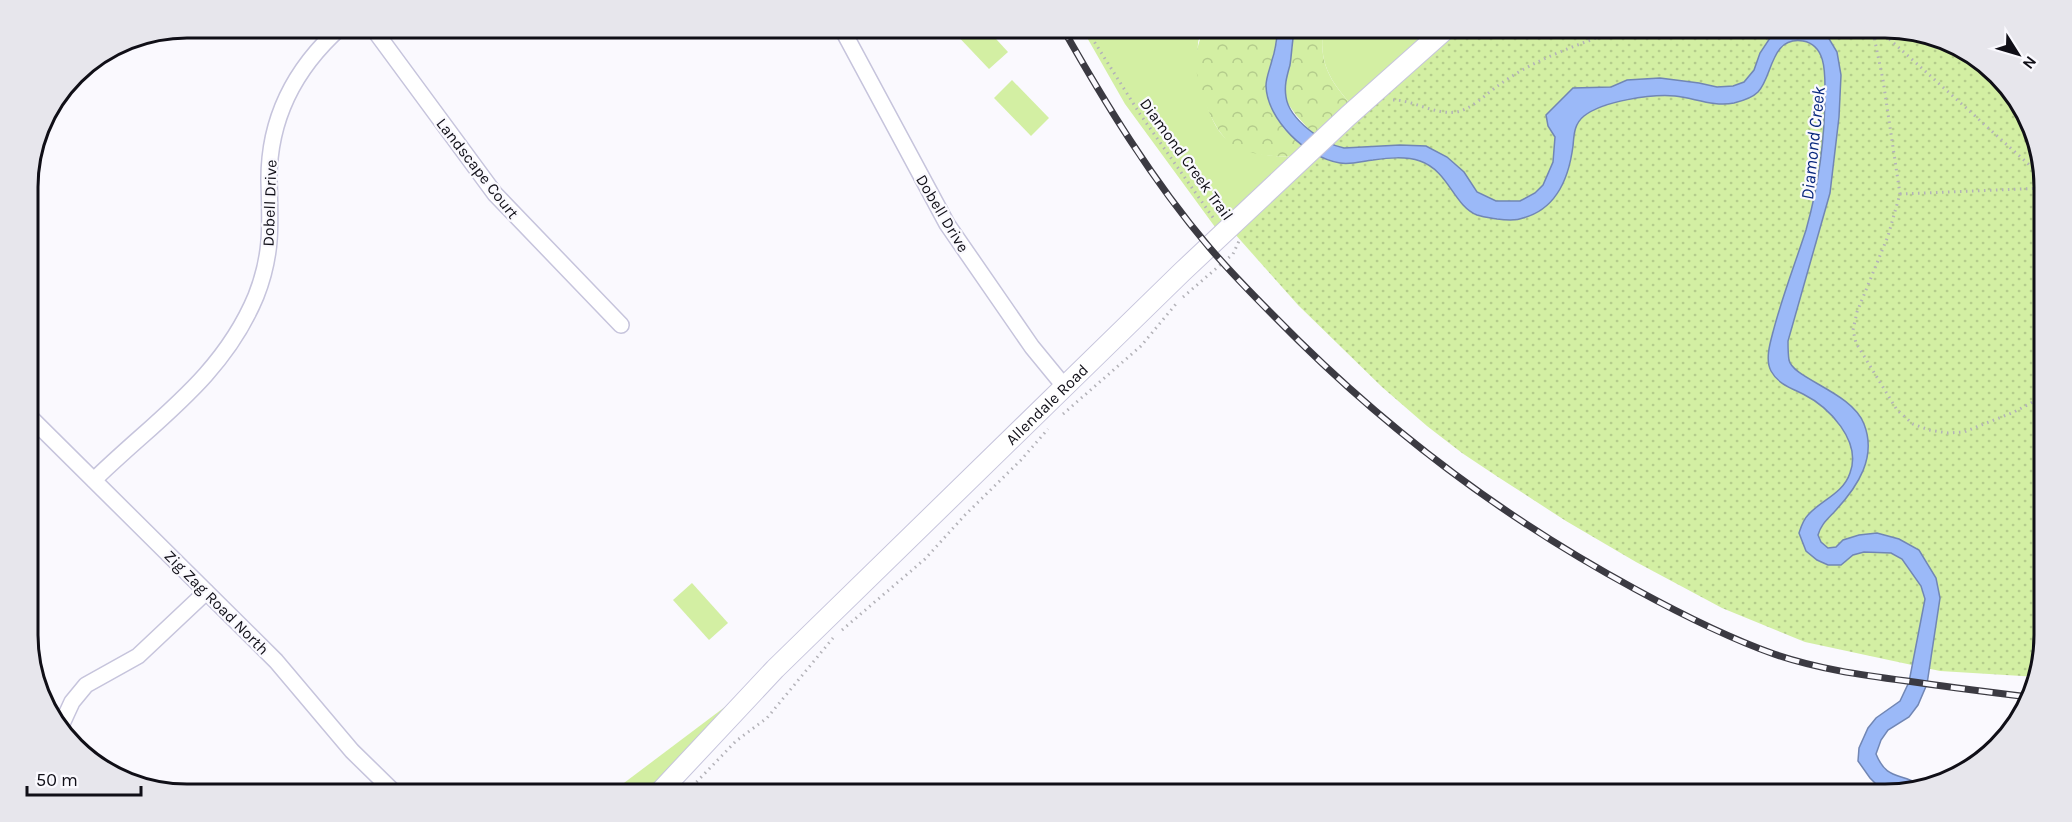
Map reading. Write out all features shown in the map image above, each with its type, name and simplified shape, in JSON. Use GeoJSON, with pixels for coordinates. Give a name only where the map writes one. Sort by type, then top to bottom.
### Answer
{"type":"FeatureCollection","features":[{"type":"Feature","properties":{"kind":"street","name":"Dobell Drive"},"geometry":{"type":"LineString","coordinates":[[94,480],[194,389],[216,362],[243,322],[258,289],[268,256],[271,227],[271,152],[278,115],[298,76],[330,38]]}},
{"type":"Feature","properties":{"kind":"street","name":"Landscape Court"},"geometry":{"type":"LineString","coordinates":[[380,38],[495,194],[621,325]]}},
{"type":"Feature","properties":{"kind":"street","name":"Dobell Drive"},"geometry":{"type":"LineString","coordinates":[[847,38],[947,224],[1032,347],[1064,386]]}},
{"type":"Feature","properties":{"kind":"street","name":"Allendale Road"},"geometry":{"type":"LineString","coordinates":[[667,784],[775,669],[1064,386],[1236,235],[1304,158],[1436,38]]}},
{"type":"Feature","properties":{"kind":"street","name":"Zig Zag Road North"},"geometry":{"type":"LineString","coordinates":[[38,425],[276,661],[357,757],[385,784]]}},
{"type":"Feature","properties":{"kind":"street"},"geometry":{"type":"LineString","coordinates":[[64,719],[72,702],[86,685],[138,656],[206,592]]}},
{"type":"Feature","properties":{"kind":"path","name":"Diamond Creek Trail"},"geometry":{"type":"LineString","coordinates":[[1092,38],[1140,114],[1211,215],[1236,235]]}},
{"type":"Feature","properties":{"kind":"path"},"geometry":{"type":"LineString","coordinates":[[1390,100],[1404,100],[1444,112],[1460,112],[1511,76],[1540,60],[1597,38]]}},
{"type":"Feature","properties":{"kind":"path"},"geometry":{"type":"LineString","coordinates":[[1876,38],[1900,194],[1888,236],[1858,306],[1853,330],[1859,349],[1902,416],[1913,424],[1929,430],[1948,433],[1964,432],[2034,401]]}},
{"type":"Feature","properties":{"kind":"path"},"geometry":{"type":"LineString","coordinates":[[1886,38],[2033,168]]}},
{"type":"Feature","properties":{"kind":"path"},"geometry":{"type":"LineString","coordinates":[[1900,194],[2034,188]]}},
{"type":"Feature","properties":{"kind":"path"},"geometry":{"type":"LineString","coordinates":[[1055,421],[1141,346],[1178,302],[1233,254],[1238,244],[1236,235]]}},
{"type":"Feature","properties":{"kind":"path"},"geometry":{"type":"LineString","coordinates":[[695,784],[736,741],[767,718],[835,636],[925,559],[1048,429]]}},
{"type":"Feature","properties":{"kind":"green space"},"geometry":{"type":"Polygon","coordinates":[[[960,38],[995,38],[1008,52],[989,69],[960,38]]]}},
{"type":"Feature","properties":{"kind":"green space"},"geometry":{"type":"Polygon","coordinates":[[[1087,38],[1199,38],[1198,67],[1204,96],[1208,110],[1221,133],[1228,140],[1254,152],[1271,156],[1300,156],[1215,227],[1125,104],[1087,38]]]}},
{"type":"Feature","properties":{"kind":"green space"},"geometry":{"type":"Polygon","coordinates":[[[1201,38],[1277,38],[1266,84],[1268,94],[1284,129],[1307,148],[1300,156],[1259,154],[1235,146],[1227,140],[1214,123],[1200,88],[1196,68],[1201,38]]]}},
{"type":"Feature","properties":{"kind":"green space"},"geometry":{"type":"Polygon","coordinates":[[[1294,38],[1322,38],[1327,70],[1352,106],[1314,135],[1286,101],[1286,78],[1294,38]]]}},
{"type":"Feature","properties":{"kind":"green space"},"geometry":{"type":"Polygon","coordinates":[[[1322,38],[1425,38],[1352,106],[1327,70],[1322,38]]]}},
{"type":"Feature","properties":{"kind":"green space"},"geometry":{"type":"Polygon","coordinates":[[[1447,38],[1895,38],[1933,45],[1951,53],[1984,75],[1988,78],[1988,84],[1994,84],[2004,96],[2023,130],[2033,167],[2034,635],[2029,676],[1940,671],[1805,642],[1722,608],[1566,521],[1462,453],[1382,387],[1298,305],[1234,233],[1447,38]]]}},
{"type":"Feature","properties":{"kind":"green space"},"geometry":{"type":"Polygon","coordinates":[[[1012,80],[1049,118],[1031,136],[994,98],[1012,80]]]}},
{"type":"Feature","properties":{"kind":"green space"},"geometry":{"type":"Polygon","coordinates":[[[692,583],[728,623],[709,640],[673,600],[692,583]]]}},
{"type":"Feature","properties":{"kind":"green space"},"geometry":{"type":"Polygon","coordinates":[[[762,679],[655,784],[623,784],[762,679]]]}},
{"type":"Feature","properties":{"kind":"water"},"geometry":{"type":"Polygon","coordinates":[[[1276,38],[1293,38],[1286,97],[1293,114],[1317,136],[1344,148],[1426,146],[1447,157],[1464,172],[1477,192],[1496,201],[1520,201],[1535,193],[1543,185],[1553,162],[1555,137],[1548,126],[1546,115],[1573,88],[1611,87],[1627,80],[1660,78],[1717,87],[1733,86],[1744,82],[1754,70],[1760,53],[1770,38],[1829,38],[1837,52],[1841,75],[1839,117],[1830,193],[1788,341],[1789,360],[1801,374],[1848,403],[1864,424],[1867,436],[1867,459],[1863,470],[1844,501],[1821,528],[1818,535],[1821,542],[1828,548],[1836,547],[1843,540],[1877,533],[1899,539],[1919,550],[1936,578],[1940,598],[1927,684],[1918,705],[1909,717],[1888,730],[1876,754],[1880,763],[1889,772],[1914,782],[1876,784],[1858,761],[1859,748],[1868,728],[1876,718],[1900,701],[1909,682],[1925,599],[1921,586],[1902,559],[1891,553],[1864,552],[1853,555],[1841,565],[1828,565],[1806,551],[1799,533],[1802,524],[1813,510],[1837,492],[1847,480],[1852,461],[1851,449],[1841,426],[1832,416],[1813,400],[1777,379],[1768,362],[1769,346],[1784,293],[1811,213],[1820,161],[1825,109],[1825,76],[1823,61],[1816,48],[1803,41],[1792,41],[1784,45],[1778,51],[1758,92],[1737,102],[1719,104],[1675,96],[1653,96],[1615,103],[1592,111],[1584,116],[1576,126],[1568,169],[1553,199],[1535,214],[1507,220],[1479,216],[1469,210],[1438,172],[1420,161],[1396,158],[1340,163],[1327,160],[1302,145],[1281,124],[1268,99],[1266,83],[1276,38]]]}},
{"type":"Feature","properties":{"kind":"railway"},"geometry":{"type":"LineString","coordinates":[[1068,38],[1112,112],[1168,195],[1209,247],[1253,295],[1376,412],[1458,477],[1501,507],[1544,536],[1652,598],[1686,616],[1774,654],[1823,668],[1856,674],[2021,696]]}},
{"type":"Feature","properties":{"kind":"water label","name":"Diamond Creek"},"geometry":{"type":"Point","coordinates":[1813,143]}}]}
